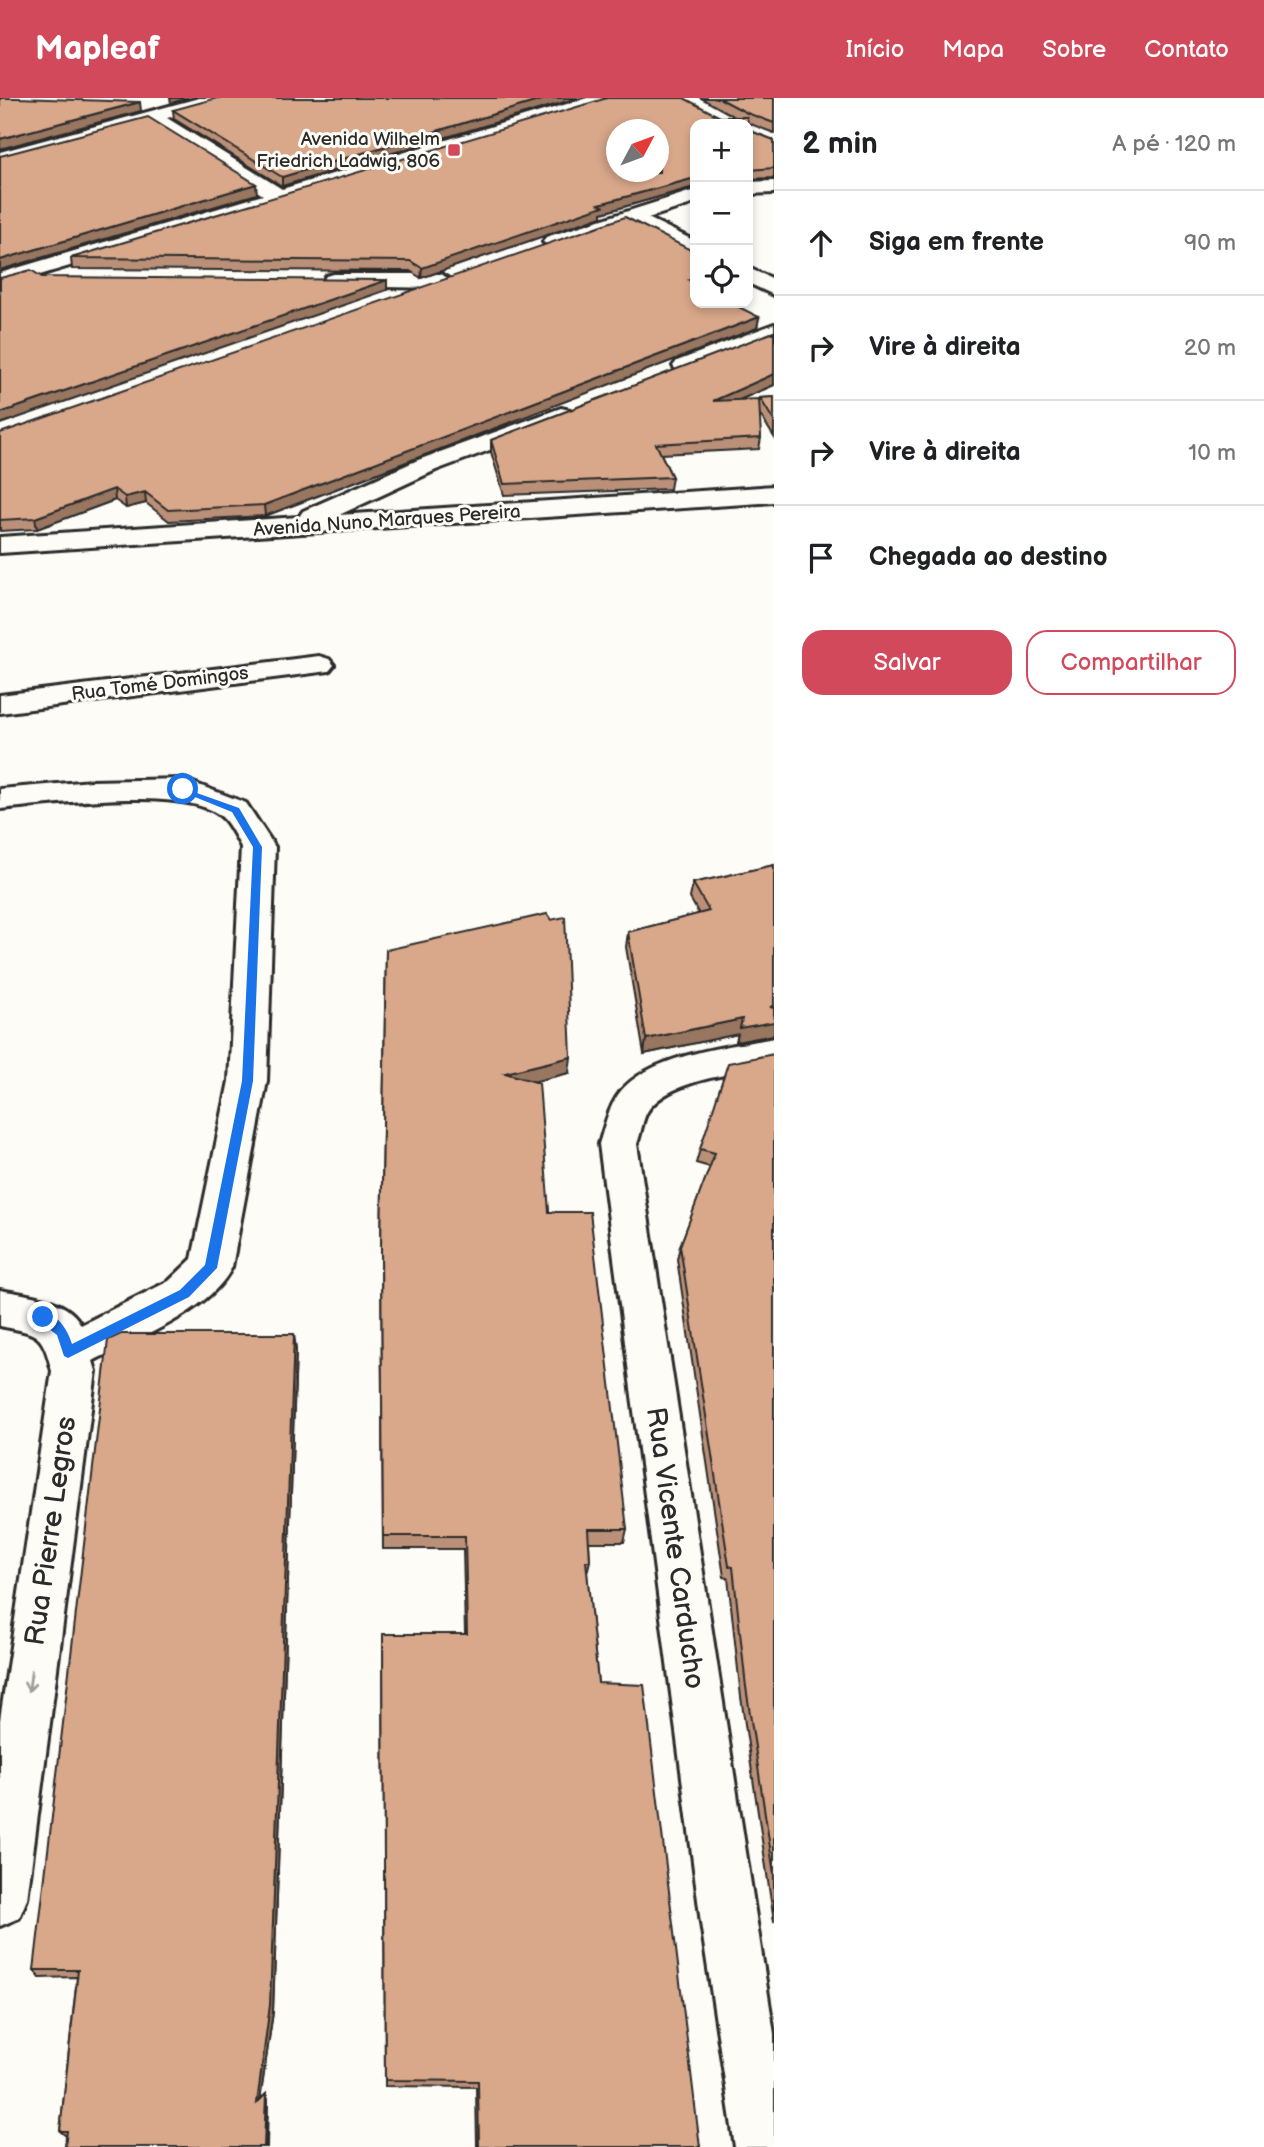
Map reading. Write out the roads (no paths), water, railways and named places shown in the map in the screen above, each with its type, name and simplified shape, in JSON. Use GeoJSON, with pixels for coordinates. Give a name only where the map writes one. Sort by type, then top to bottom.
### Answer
{"type":"FeatureCollection","features":[{"type":"Feature","properties":{"kind":"street"},"geometry":{"type":"LineString","coordinates":[[0,158],[220,98]]}},
{"type":"Feature","properties":{"kind":"street"},"geometry":{"type":"LineString","coordinates":[[7,278],[607,98]]}},
{"type":"Feature","properties":{"kind":"street"},"geometry":{"type":"LineString","coordinates":[[131,102],[199,104]]}},
{"type":"Feature","properties":{"kind":"street"},"geometry":{"type":"LineString","coordinates":[[152,117],[278,195]]}},
{"type":"Feature","properties":{"kind":"street"},"geometry":{"type":"LineString","coordinates":[[753,188],[774,187]]}},
{"type":"Feature","properties":{"kind":"street"},"geometry":{"type":"LineString","coordinates":[[531,250],[690,197]]}},
{"type":"Feature","properties":{"kind":"street"},"geometry":{"type":"LineString","coordinates":[[628,216],[690,247]]}},
{"type":"Feature","properties":{"kind":"street"},"geometry":{"type":"LineString","coordinates":[[376,304],[466,272]]}},
{"type":"Feature","properties":{"kind":"street"},"geometry":{"type":"LineString","coordinates":[[7,278],[78,278]]}},
{"type":"Feature","properties":{"kind":"street"},"geometry":{"type":"LineString","coordinates":[[753,278],[774,288]]}},
{"type":"Feature","properties":{"kind":"street"},"geometry":{"type":"LineString","coordinates":[[306,281],[441,281]]}},
{"type":"Feature","properties":{"kind":"street"},"geometry":{"type":"LineString","coordinates":[[660,376],[774,331]]}},
{"type":"Feature","properties":{"kind":"street"},"geometry":{"type":"LineString","coordinates":[[288,528],[427,465],[584,406]]}},
{"type":"Feature","properties":{"kind":"street","name":"Avenida Nuno Marques Pereira"},"geometry":{"type":"LineString","coordinates":[[0,545],[774,494]]}},
{"type":"Feature","properties":{"kind":"street","name":"Rua Tomé Domingos"},"geometry":{"type":"LineString","coordinates":[[0,704],[319,665]]}},
{"type":"Feature","properties":{"kind":"street"},"geometry":{"type":"LineString","coordinates":[[0,799],[92,791],[183,789],[235,810],[258,847],[248,1081],[211,1268],[184,1293],[71,1362],[62,1332],[43,1317],[0,1308]]}},
{"type":"Feature","properties":{"kind":"street","name":"Rua Vicente Carducho"},"geometry":{"type":"LineString","coordinates":[[764,2147],[728,1923],[618,1144],[631,1106],[650,1085],[692,1070],[774,1052]]}},
{"type":"Feature","properties":{"kind":"street","name":"Rua Pierre Legros"},"geometry":{"type":"LineString","coordinates":[[0,1899],[71,1362]]}},
{"type":"Feature","properties":{"kind":"place","name":"Avenida Wilhelm Friedrich Ladwig, 806"},"geometry":{"type":"Point","coordinates":[454,150]}}]}
